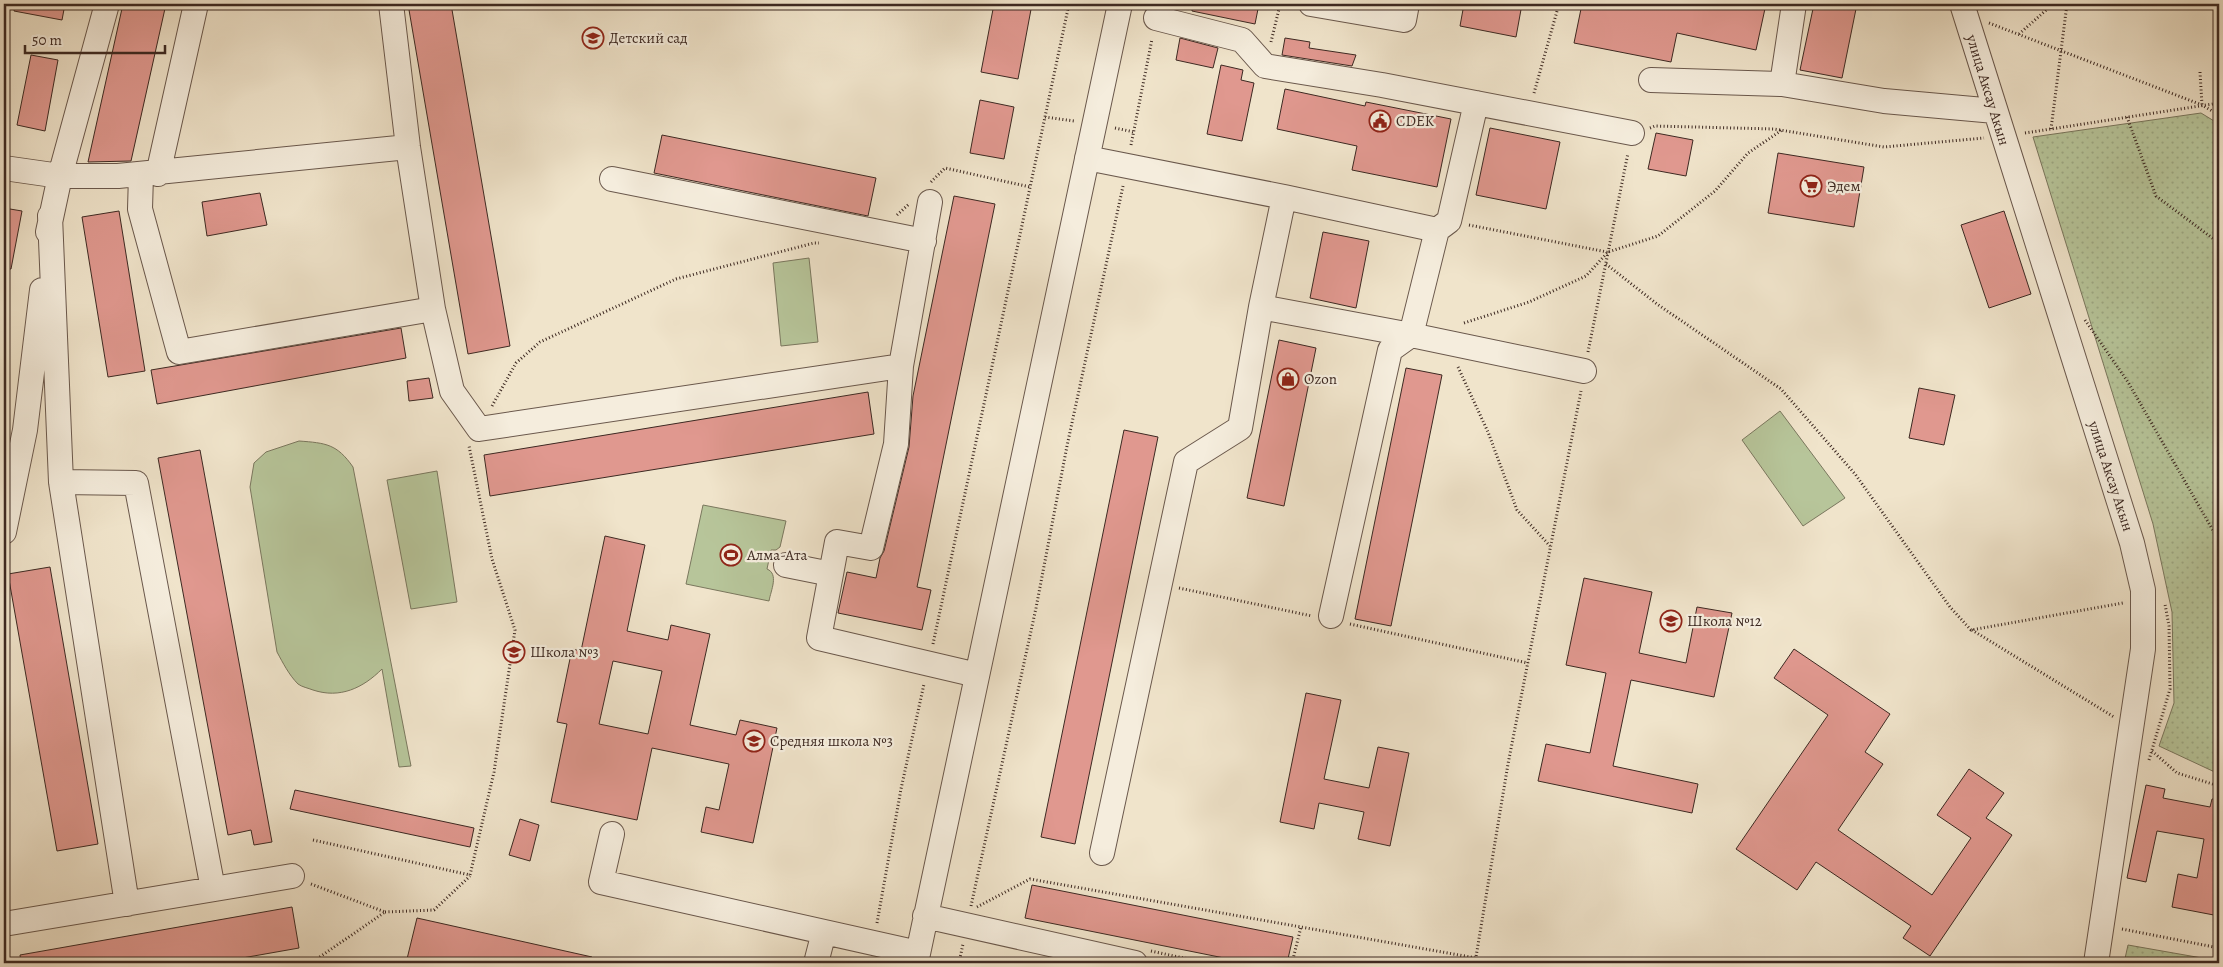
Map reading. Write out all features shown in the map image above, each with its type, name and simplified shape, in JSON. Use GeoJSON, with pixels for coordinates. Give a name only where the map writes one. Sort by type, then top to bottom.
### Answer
{"type":"FeatureCollection","features":[{"type":"Feature","properties":{"kind":"street"},"geometry":{"type":"LineString","coordinates":[[4,532],[25,430],[50,216],[107,4]]}},
{"type":"Feature","properties":{"kind":"street"},"geometry":{"type":"LineString","coordinates":[[196,4],[140,210],[179,352],[433,309]]}},
{"type":"Feature","properties":{"kind":"street"},"geometry":{"type":"LineString","coordinates":[[391,4],[408,147],[433,309],[452,391],[479,429],[900,366]]}},
{"type":"Feature","properties":{"kind":"street"},"geometry":{"type":"LineString","coordinates":[[612,834],[601,882],[873,942],[917,958],[1120,4]]}},
{"type":"Feature","properties":{"kind":"street"},"geometry":{"type":"LineString","coordinates":[[1311,4],[1404,20],[1407,4]]}},
{"type":"Feature","properties":{"kind":"street"},"geometry":{"type":"LineString","coordinates":[[1782,84],[1794,4]]}},
{"type":"Feature","properties":{"kind":"street","name":"улица Аксау Акын"},"geometry":{"type":"LineString","coordinates":[[1962,4],[1995,111],[2014,135],[2132,543],[2143,590],[2143,649],[2096,963]]}},
{"type":"Feature","properties":{"kind":"street"},"geometry":{"type":"LineString","coordinates":[[1156,18],[1242,40],[1264,66],[1476,103],[1632,133]]}},
{"type":"Feature","properties":{"kind":"street"},"geometry":{"type":"LineString","coordinates":[[1651,80],[1782,84],[1884,101],[1995,111]]}},
{"type":"Feature","properties":{"kind":"street"},"geometry":{"type":"LineString","coordinates":[[1331,616],[1390,350],[1411,335],[1476,103]]}},
{"type":"Feature","properties":{"kind":"street"},"geometry":{"type":"LineString","coordinates":[[4,168],[60,176],[150,174],[408,147]]}},
{"type":"Feature","properties":{"kind":"street"},"geometry":{"type":"LineString","coordinates":[[1087,158],[1443,226]]}},
{"type":"Feature","properties":{"kind":"street"},"geometry":{"type":"LineString","coordinates":[[612,179],[924,240]]}},
{"type":"Feature","properties":{"kind":"street"},"geometry":{"type":"LineString","coordinates":[[923,197],[924,240],[900,366],[896,444],[871,548],[837,542],[819,638],[977,675]]}},
{"type":"Feature","properties":{"kind":"street"},"geometry":{"type":"LineString","coordinates":[[1102,853],[1186,462],[1240,428],[1261,307],[1284,197]]}},
{"type":"Feature","properties":{"kind":"street"},"geometry":{"type":"LineString","coordinates":[[50,216],[61,482],[127,904]]}},
{"type":"Feature","properties":{"kind":"street"},"geometry":{"type":"LineString","coordinates":[[1261,307],[1411,335],[1584,371]]}},
{"type":"Feature","properties":{"kind":"street"},"geometry":{"type":"LineString","coordinates":[[61,482],[136,483],[213,889]]}},
{"type":"Feature","properties":{"kind":"street"},"geometry":{"type":"LineString","coordinates":[[786,565],[831,574]]}},
{"type":"Feature","properties":{"kind":"street"},"geometry":{"type":"LineString","coordinates":[[4,924],[292,876]]}},
{"type":"Feature","properties":{"kind":"street"},"geometry":{"type":"LineString","coordinates":[[925,916],[1143,957]]}},
{"type":"Feature","properties":{"kind":"street"},"geometry":{"type":"LineString","coordinates":[[816,963],[824,932]]}},
{"type":"Feature","properties":{"kind":"path"},"geometry":{"type":"LineString","coordinates":[[873,942],[900,789],[1069,4]]}},
{"type":"Feature","properties":{"kind":"path"},"geometry":{"type":"LineString","coordinates":[[1264,66],[1279,9],[1285,4]]}},
{"type":"Feature","properties":{"kind":"path"},"geometry":{"type":"LineString","coordinates":[[1528,113],[1559,4]]}},
{"type":"Feature","properties":{"kind":"path"},"geometry":{"type":"LineString","coordinates":[[2019,34],[2053,4]]}},
{"type":"Feature","properties":{"kind":"path"},"geometry":{"type":"LineString","coordinates":[[2050,129],[2067,4]]}},
{"type":"Feature","properties":{"kind":"path"},"geometry":{"type":"LineString","coordinates":[[973,897],[1036,608],[1156,18]]}},
{"type":"Feature","properties":{"kind":"path"},"geometry":{"type":"LineString","coordinates":[[1988,23],[2202,105],[2219,115]]}},
{"type":"Feature","properties":{"kind":"path"},"geometry":{"type":"LineString","coordinates":[[2200,72],[2202,105]]}},
{"type":"Feature","properties":{"kind":"path"},"geometry":{"type":"LineString","coordinates":[[1475,963],[1508,764],[1632,133],[1656,126],[1782,130],[1884,146],[2014,135],[2219,102]]}},
{"type":"Feature","properties":{"kind":"path"},"geometry":{"type":"LineString","coordinates":[[2127,117],[2156,196],[2219,243]]}},
{"type":"Feature","properties":{"kind":"path"},"geometry":{"type":"LineString","coordinates":[[1443,226],[1608,252],[1658,236],[1715,191],[1748,153],[1782,130]]}},
{"type":"Feature","properties":{"kind":"path"},"geometry":{"type":"LineString","coordinates":[[2014,135],[2028,143]]}},
{"type":"Feature","properties":{"kind":"path"},"geometry":{"type":"LineString","coordinates":[[880,232],[923,197],[945,168],[1030,187]]}},
{"type":"Feature","properties":{"kind":"path"},"geometry":{"type":"LineString","coordinates":[[292,876],[385,912],[434,910],[470,875],[494,772],[515,630],[492,559],[469,446],[516,363],[540,342],[676,279],[814,243],[824,244]]}},
{"type":"Feature","properties":{"kind":"path"},"geometry":{"type":"LineString","coordinates":[[1463,324],[1529,302],[1586,276],[1608,252]]}},
{"type":"Feature","properties":{"kind":"path"},"geometry":{"type":"LineString","coordinates":[[1606,264],[1657,304],[1781,389],[1855,474],[1950,607],[1972,630],[2118,720],[2118,710]]}},
{"type":"Feature","properties":{"kind":"path"},"geometry":{"type":"LineString","coordinates":[[2080,314],[2128,382],[2219,542]]}},
{"type":"Feature","properties":{"kind":"path"},"geometry":{"type":"LineString","coordinates":[[1435,340],[1460,369],[1488,432],[1517,510],[1550,546]]}},
{"type":"Feature","properties":{"kind":"path"},"geometry":{"type":"LineString","coordinates":[[2123,596],[2126,612]]}},
{"type":"Feature","properties":{"kind":"path"},"geometry":{"type":"LineString","coordinates":[[1972,630],[2124,603]]}},
{"type":"Feature","properties":{"kind":"path"},"geometry":{"type":"LineString","coordinates":[[2131,731],[2177,772],[2219,786]]}},
{"type":"Feature","properties":{"kind":"path"},"geometry":{"type":"LineString","coordinates":[[313,840],[470,875]]}},
{"type":"Feature","properties":{"kind":"path"},"geometry":{"type":"LineString","coordinates":[[979,912],[970,910],[1030,878],[1476,958]]}},
{"type":"Feature","properties":{"kind":"path"},"geometry":{"type":"LineString","coordinates":[[311,963],[385,912]]}},
{"type":"Feature","properties":{"kind":"path"},"geometry":{"type":"LineString","coordinates":[[1292,963],[1301,927]]}},
{"type":"Feature","properties":{"kind":"path"},"geometry":{"type":"LineString","coordinates":[[2117,928],[2219,948]]}},
{"type":"Feature","properties":{"kind":"path"},"geometry":{"type":"LineString","coordinates":[[1143,957],[1207,963]]}},
{"type":"Feature","properties":{"kind":"green space"},"geometry":{"type":"Polygon","coordinates":[[[2201,113],[2219,124],[2219,774],[2159,746],[2174,703],[2172,612],[2153,524],[2033,137],[2201,113]]]}},
{"type":"Feature","properties":{"kind":"green space"},"geometry":{"type":"Polygon","coordinates":[[[809,258],[818,342],[781,346],[773,263],[809,258]]]}},
{"type":"Feature","properties":{"kind":"green space"},"geometry":{"type":"Polygon","coordinates":[[[1780,411],[1845,498],[1803,526],[1742,440],[1780,411]]]}},
{"type":"Feature","properties":{"kind":"green space"},"geometry":{"type":"Polygon","coordinates":[[[299,441],[330,446],[342,454],[353,467],[411,766],[399,767],[382,669],[367,682],[350,690],[332,693],[323,692],[298,684],[277,652],[250,487],[254,463],[266,452],[299,441]]]}},
{"type":"Feature","properties":{"kind":"green space"},"geometry":{"type":"Polygon","coordinates":[[[437,471],[457,602],[411,609],[387,480],[437,471]]]}},
{"type":"Feature","properties":{"kind":"green space","name":"Алма-Ата"},"geometry":{"type":"Polygon","coordinates":[[[703,505],[786,521],[780,547],[776,550],[771,550],[767,569],[773,575],[769,601],[686,584],[703,505]]]}},
{"type":"Feature","properties":{"kind":"green space"},"geometry":{"type":"Polygon","coordinates":[[[2128,945],[2219,961],[2219,963],[2124,963],[2128,945]]]}},
{"type":"Feature","properties":{"kind":"building"},"geometry":{"type":"Polygon","coordinates":[[[15,4],[65,4],[62,20],[14,11],[15,4]]]}},
{"type":"Feature","properties":{"kind":"building"},"geometry":{"type":"Polygon","coordinates":[[[123,4],[166,4],[131,161],[88,162],[123,4]]]}},
{"type":"Feature","properties":{"kind":"building"},"geometry":{"type":"Polygon","coordinates":[[[408,4],[451,4],[510,346],[468,354],[408,4]]]}},
{"type":"Feature","properties":{"kind":"building"},"geometry":{"type":"Polygon","coordinates":[[[994,4],[1032,4],[1018,79],[981,72],[994,4]]]}},
{"type":"Feature","properties":{"kind":"building"},"geometry":{"type":"Polygon","coordinates":[[[1192,4],[1259,4],[1255,24],[1192,11],[1192,4]]]}},
{"type":"Feature","properties":{"kind":"building"},"geometry":{"type":"Polygon","coordinates":[[[1464,4],[1522,4],[1516,37],[1460,26],[1464,4]]]}},
{"type":"Feature","properties":{"kind":"building"},"geometry":{"type":"Polygon","coordinates":[[[1582,4],[1766,4],[1756,50],[1677,33],[1671,62],[1574,43],[1582,4]]]}},
{"type":"Feature","properties":{"kind":"building"},"geometry":{"type":"Polygon","coordinates":[[[1814,4],[1857,4],[1842,78],[1800,70],[1814,4]]]}},
{"type":"Feature","properties":{"kind":"building"},"geometry":{"type":"Polygon","coordinates":[[[1180,38],[1218,48],[1213,68],[1176,60],[1180,38]]]}},
{"type":"Feature","properties":{"kind":"building"},"geometry":{"type":"Polygon","coordinates":[[[1285,38],[1310,42],[1309,48],[1356,55],[1352,66],[1282,55],[1285,38]]]}},
{"type":"Feature","properties":{"kind":"building"},"geometry":{"type":"Polygon","coordinates":[[[31,55],[58,60],[45,131],[17,125],[31,55]]]}},
{"type":"Feature","properties":{"kind":"building"},"geometry":{"type":"Polygon","coordinates":[[[1221,65],[1243,70],[1241,80],[1254,83],[1242,141],[1207,134],[1221,65]]]}},
{"type":"Feature","properties":{"kind":"building"},"geometry":{"type":"Polygon","coordinates":[[[1285,89],[1365,106],[1366,102],[1451,119],[1437,187],[1352,170],[1357,146],[1277,129],[1285,89]]]}},
{"type":"Feature","properties":{"kind":"building"},"geometry":{"type":"Polygon","coordinates":[[[980,100],[1014,107],[1004,159],[970,153],[980,100]]]}},
{"type":"Feature","properties":{"kind":"building"},"geometry":{"type":"Polygon","coordinates":[[[1490,128],[1560,142],[1546,209],[1476,195],[1490,128]]]}},
{"type":"Feature","properties":{"kind":"building"},"geometry":{"type":"Polygon","coordinates":[[[1656,133],[1693,140],[1686,176],[1648,169],[1656,133]]]}},
{"type":"Feature","properties":{"kind":"building"},"geometry":{"type":"Polygon","coordinates":[[[662,135],[876,178],[868,216],[654,173],[662,135]]]}},
{"type":"Feature","properties":{"kind":"building"},"geometry":{"type":"Polygon","coordinates":[[[1778,153],[1864,167],[1854,227],[1768,213],[1778,153]]]}},
{"type":"Feature","properties":{"kind":"building"},"geometry":{"type":"Polygon","coordinates":[[[260,193],[267,225],[207,236],[202,202],[260,193]]]}},
{"type":"Feature","properties":{"kind":"building"},"geometry":{"type":"Polygon","coordinates":[[[954,196],[995,204],[917,587],[931,590],[922,630],[838,613],[847,572],[876,578],[880,558],[884,551],[909,447],[913,396],[954,196]]]}},
{"type":"Feature","properties":{"kind":"building"},"geometry":{"type":"Polygon","coordinates":[[[4,208],[22,211],[11,269],[4,269],[4,208]]]}},
{"type":"Feature","properties":{"kind":"building"},"geometry":{"type":"Polygon","coordinates":[[[119,211],[145,371],[108,377],[82,217],[119,211]]]}},
{"type":"Feature","properties":{"kind":"building"},"geometry":{"type":"Polygon","coordinates":[[[2004,211],[2031,294],[1989,308],[1961,225],[2004,211]]]}},
{"type":"Feature","properties":{"kind":"building"},"geometry":{"type":"Polygon","coordinates":[[[1323,232],[1369,241],[1356,308],[1310,298],[1323,232]]]}},
{"type":"Feature","properties":{"kind":"building"},"geometry":{"type":"Polygon","coordinates":[[[401,328],[406,358],[157,404],[151,370],[401,328]]]}},
{"type":"Feature","properties":{"kind":"building"},"geometry":{"type":"Polygon","coordinates":[[[1279,340],[1316,348],[1284,506],[1247,498],[1279,340]]]}},
{"type":"Feature","properties":{"kind":"building"},"geometry":{"type":"Polygon","coordinates":[[[1406,368],[1442,375],[1391,626],[1355,619],[1406,368]]]}},
{"type":"Feature","properties":{"kind":"building"},"geometry":{"type":"Polygon","coordinates":[[[429,378],[433,398],[409,401],[407,381],[429,378]]]}},
{"type":"Feature","properties":{"kind":"building"},"geometry":{"type":"Polygon","coordinates":[[[1919,388],[1955,395],[1944,445],[1909,438],[1919,388]]]}},
{"type":"Feature","properties":{"kind":"building"},"geometry":{"type":"Polygon","coordinates":[[[868,392],[874,434],[490,496],[484,455],[868,392]]]}},
{"type":"Feature","properties":{"kind":"building"},"geometry":{"type":"Polygon","coordinates":[[[1124,430],[1158,437],[1075,844],[1041,837],[1124,430]]]}},
{"type":"Feature","properties":{"kind":"building"},"geometry":{"type":"Polygon","coordinates":[[[200,450],[272,842],[254,845],[251,830],[228,835],[158,458],[200,450]]]}},
{"type":"Feature","properties":{"kind":"building"},"geometry":{"type":"Polygon","coordinates":[[[605,536],[645,545],[627,631],[668,640],[671,625],[710,634],[690,725],[736,735],[740,720],[777,728],[753,843],[701,832],[706,807],[719,810],[729,764],[652,748],[637,820],[551,802],[567,724],[557,722],[572,649],[581,651],[605,536]],[[613,661],[599,724],[648,734],[662,671],[613,661]]]}},
{"type":"Feature","properties":{"kind":"building"},"geometry":{"type":"Polygon","coordinates":[[[50,567],[98,844],[57,851],[8,574],[50,567]]]}},
{"type":"Feature","properties":{"kind":"building","name":"Школа №12"},"geometry":{"type":"Polygon","coordinates":[[[1584,578],[1652,592],[1639,653],[1686,663],[1697,607],[1732,613],[1714,697],[1631,680],[1613,766],[1698,784],[1692,813],[1538,781],[1546,744],[1590,753],[1606,673],[1566,665],[1584,578]]]}},
{"type":"Feature","properties":{"kind":"building"},"geometry":{"type":"Polygon","coordinates":[[[1794,649],[1890,714],[1865,752],[1883,764],[1838,830],[1932,895],[1971,838],[1937,815],[1969,769],[2004,793],[1986,818],[2012,835],[1930,956],[1903,938],[1911,926],[1816,862],[1797,890],[1736,849],[1828,715],[1774,678],[1794,649]]]}},
{"type":"Feature","properties":{"kind":"building"},"geometry":{"type":"Polygon","coordinates":[[[1306,693],[1341,700],[1324,779],[1369,788],[1378,747],[1409,753],[1390,846],[1358,839],[1364,812],[1319,803],[1314,829],[1280,822],[1306,693]]]}},
{"type":"Feature","properties":{"kind":"building"},"geometry":{"type":"Polygon","coordinates":[[[2146,785],[2165,789],[2163,798],[2210,807],[2212,799],[2219,799],[2219,916],[2172,907],[2178,874],[2197,878],[2204,839],[2157,831],[2146,882],[2127,878],[2146,785]]]}},
{"type":"Feature","properties":{"kind":"building"},"geometry":{"type":"Polygon","coordinates":[[[295,790],[474,828],[470,847],[290,809],[295,790]]]}},
{"type":"Feature","properties":{"kind":"building"},"geometry":{"type":"Polygon","coordinates":[[[520,819],[539,825],[530,861],[509,855],[520,819]]]}},
{"type":"Feature","properties":{"kind":"building"},"geometry":{"type":"Polygon","coordinates":[[[1032,885],[1293,937],[1287,963],[1249,963],[1025,918],[1032,885]]]}},
{"type":"Feature","properties":{"kind":"building"},"geometry":{"type":"Polygon","coordinates":[[[292,907],[299,948],[214,963],[21,963],[20,955],[292,907]]]}},
{"type":"Feature","properties":{"kind":"building"},"geometry":{"type":"Polygon","coordinates":[[[417,918],[592,957],[592,963],[427,963],[407,959],[417,918]]]}},
{"type":"Feature","properties":{"kind":"place","name":"Детский сад"},"geometry":{"type":"Point","coordinates":[593,38]}},
{"type":"Feature","properties":{"kind":"place","name":"CDEK"},"geometry":{"type":"Point","coordinates":[1380,121]}},
{"type":"Feature","properties":{"kind":"place","name":"Эдем"},"geometry":{"type":"Point","coordinates":[1811,186]}},
{"type":"Feature","properties":{"kind":"place","name":"Ozon"},"geometry":{"type":"Point","coordinates":[1288,379]}},
{"type":"Feature","properties":{"kind":"place","name":"Алма-Ата"},"geometry":{"type":"Point","coordinates":[731,555]}},
{"type":"Feature","properties":{"kind":"place","name":"Школа №12"},"geometry":{"type":"Point","coordinates":[1671,621]}},
{"type":"Feature","properties":{"kind":"place","name":"Школа №3"},"geometry":{"type":"Point","coordinates":[514,652]}},
{"type":"Feature","properties":{"kind":"place","name":"Средняя школа №3"},"geometry":{"type":"Point","coordinates":[754,741]}}]}
